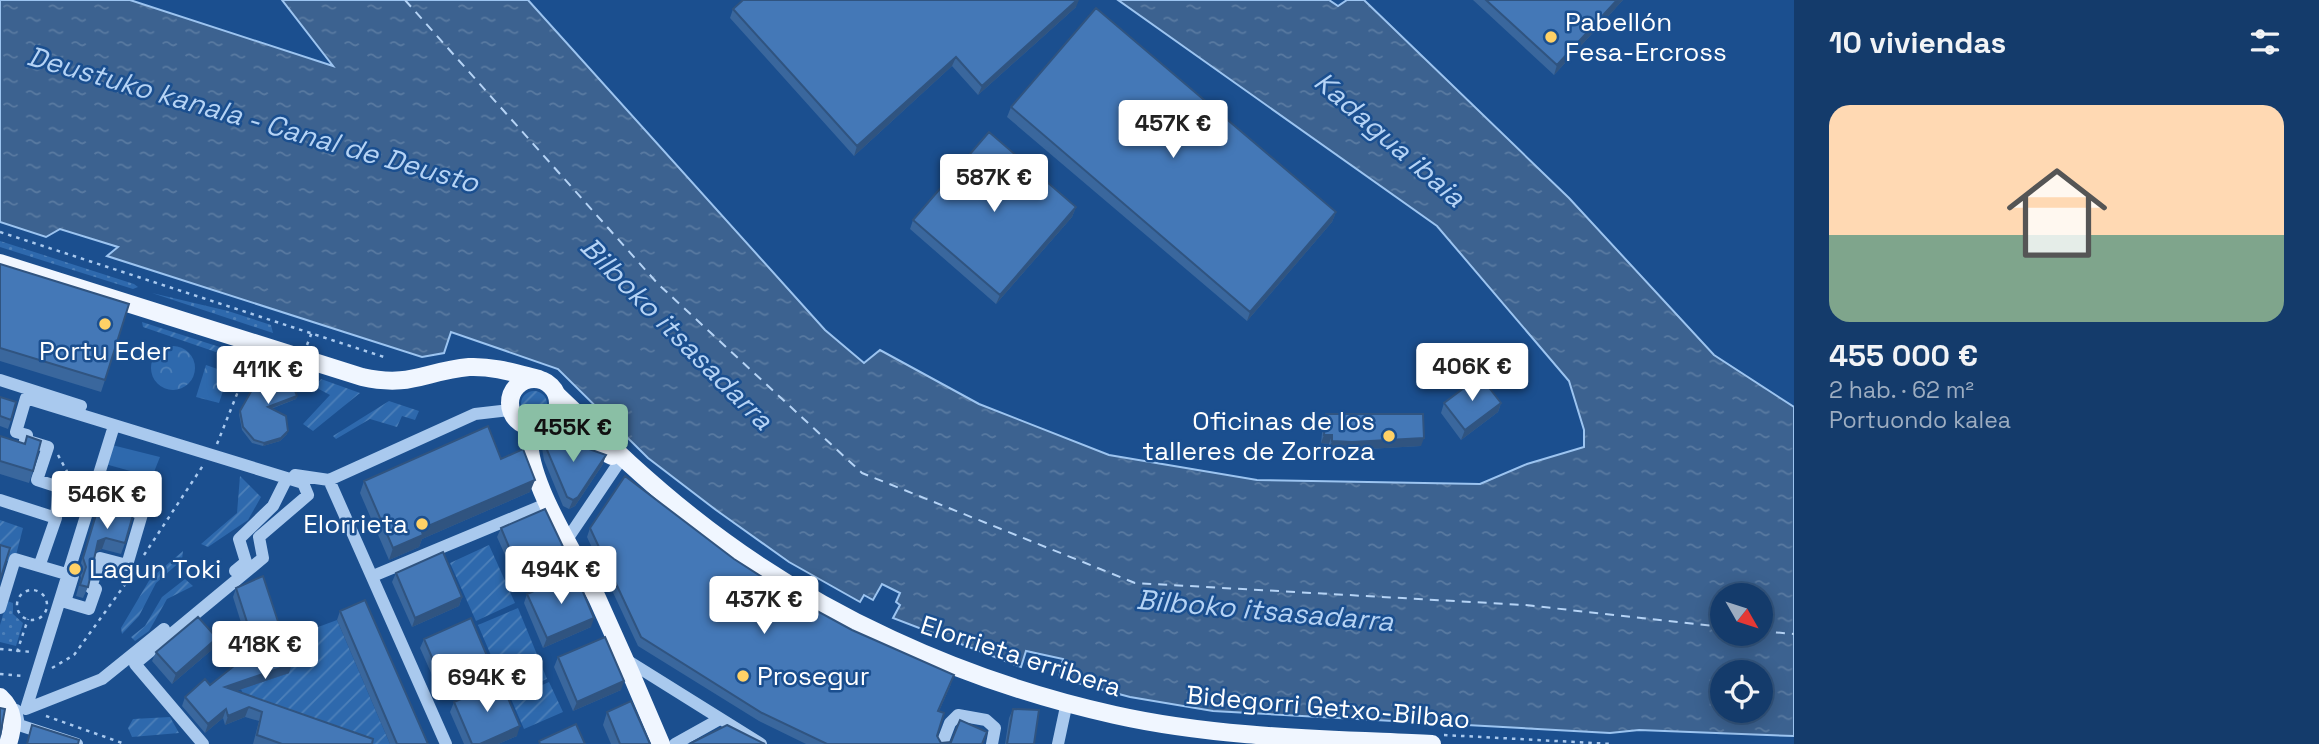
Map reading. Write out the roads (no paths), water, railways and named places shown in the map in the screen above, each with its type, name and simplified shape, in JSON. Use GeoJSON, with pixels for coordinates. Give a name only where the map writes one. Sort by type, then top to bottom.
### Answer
{"type":"FeatureCollection","features":[{"type":"Feature","properties":{"kind":"main road"},"geometry":{"type":"LineString","coordinates":[[0,263],[329,368],[391,383],[459,369],[494,367],[539,379],[553,388],[557,396],[644,478]]}},
{"type":"Feature","properties":{"kind":"main road"},"geometry":{"type":"LineString","coordinates":[[539,379],[531,379],[516,386],[512,393],[510,410],[517,421],[539,426],[620,461],[644,478]]}},
{"type":"Feature","properties":{"kind":"main road"},"geometry":{"type":"LineString","coordinates":[[557,396],[557,411],[539,426],[527,443],[531,464],[550,508],[568,538],[661,744]]}},
{"type":"Feature","properties":{"kind":"main road","name":"Elorrieta erribera"},"geometry":{"type":"LineString","coordinates":[[644,478],[733,546],[836,612],[919,652],[1007,685],[1116,715],[1243,738],[1412,743],[1436,740]]}},
{"type":"Feature","properties":{"kind":"main road"},"geometry":{"type":"LineString","coordinates":[[8,744],[13,729],[12,705]]}},
{"type":"Feature","properties":{"kind":"street"},"geometry":{"type":"LineString","coordinates":[[0,380],[305,478],[329,480],[475,414],[510,410]]}},
{"type":"Feature","properties":{"kind":"street"},"geometry":{"type":"LineString","coordinates":[[0,608],[15,559],[73,576],[65,602],[89,609],[96,589],[91,588],[100,558],[127,565],[142,514],[37,480],[48,447],[25,440],[27,435],[16,432],[26,398],[303,483],[308,495],[259,537],[263,558],[135,664],[203,744]]}},
{"type":"Feature","properties":{"kind":"street"},"geometry":{"type":"LineString","coordinates":[[12,705],[68,575],[113,429]]}},
{"type":"Feature","properties":{"kind":"street"},"geometry":{"type":"LineString","coordinates":[[568,538],[620,461]]}},
{"type":"Feature","properties":{"kind":"street"},"geometry":{"type":"LineString","coordinates":[[12,705],[102,679],[246,562],[239,539],[273,506],[286,480]]}},
{"type":"Feature","properties":{"kind":"street"},"geometry":{"type":"LineString","coordinates":[[329,480],[446,744]]}},
{"type":"Feature","properties":{"kind":"street"},"geometry":{"type":"LineString","coordinates":[[40,564],[56,518],[58,495]]}},
{"type":"Feature","properties":{"kind":"street"},"geometry":{"type":"LineString","coordinates":[[0,500],[56,518]]}},
{"type":"Feature","properties":{"kind":"street"},"geometry":{"type":"LineString","coordinates":[[373,576],[538,507],[550,508]]}},
{"type":"Feature","properties":{"kind":"street"},"geometry":{"type":"LineString","coordinates":[[622,657],[718,720],[761,744]]}},
{"type":"Feature","properties":{"kind":"street"},"geometry":{"type":"LineString","coordinates":[[639,692],[643,682],[653,679]]}},
{"type":"Feature","properties":{"kind":"street"},"geometry":{"type":"LineString","coordinates":[[0,691],[12,703],[19,725],[77,744]]}},
{"type":"Feature","properties":{"kind":"street"},"geometry":{"type":"LineString","coordinates":[[1058,744],[1067,702]]}},
{"type":"Feature","properties":{"kind":"street"},"geometry":{"type":"LineString","coordinates":[[942,744],[950,723],[958,715],[986,720],[995,728],[992,744]]}},
{"type":"Feature","properties":{"kind":"street"},"geometry":{"type":"LineString","coordinates":[[676,744],[718,720]]}},
{"type":"Feature","properties":{"kind":"water"},"geometry":{"type":"Polygon","coordinates":[[[0,0],[130,0],[333,66],[282,0],[528,0],[825,330],[864,363],[880,350],[979,404],[1109,455],[1257,480],[1480,484],[1527,464],[1584,447],[1584,430],[1569,381],[1437,226],[1118,0],[1329,0],[1338,6],[1347,0],[1364,0],[1569,198],[1714,355],[1794,407],[1794,736],[1639,730],[1610,733],[1213,711],[1130,697],[1059,678],[1063,659],[1026,651],[1021,667],[893,618],[900,605],[896,602],[900,593],[882,584],[873,600],[864,595],[860,602],[789,562],[648,458],[558,369],[451,332],[444,353],[422,357],[107,256],[118,247],[60,229],[46,237],[0,222],[0,0]]]}},
{"type":"Feature","properties":{"kind":"place","name":"Pabellón Fesa-Ercross"},"geometry":{"type":"Point","coordinates":[1551,37]}},
{"type":"Feature","properties":{"kind":"place","name":"Portu Eder"},"geometry":{"type":"Point","coordinates":[105,324]}},
{"type":"Feature","properties":{"kind":"place","name":"Oficinas de los talleres de Zorroza"},"geometry":{"type":"Point","coordinates":[1389,436]}},
{"type":"Feature","properties":{"kind":"place","name":"Elorrieta"},"geometry":{"type":"Point","coordinates":[422,524]}},
{"type":"Feature","properties":{"kind":"place","name":"Lagun Toki"},"geometry":{"type":"Point","coordinates":[75,569]}},
{"type":"Feature","properties":{"kind":"place","name":"Prosegur"},"geometry":{"type":"Point","coordinates":[743,676]}},
{"type":"Feature","properties":{"kind":"water label","name":"Deustuko kanala - Canal de Deusto"},"geometry":{"type":"Point","coordinates":[253,119]}},
{"type":"Feature","properties":{"kind":"water label","name":"Kadagua ibaia"},"geometry":{"type":"Point","coordinates":[1390,139]}},
{"type":"Feature","properties":{"kind":"water label","name":"Bilboko itsasadarra"},"geometry":{"type":"Point","coordinates":[677,333]}},
{"type":"Feature","properties":{"kind":"water label","name":"Bilboko itsasadarra"},"geometry":{"type":"Point","coordinates":[1265,610]}}]}
